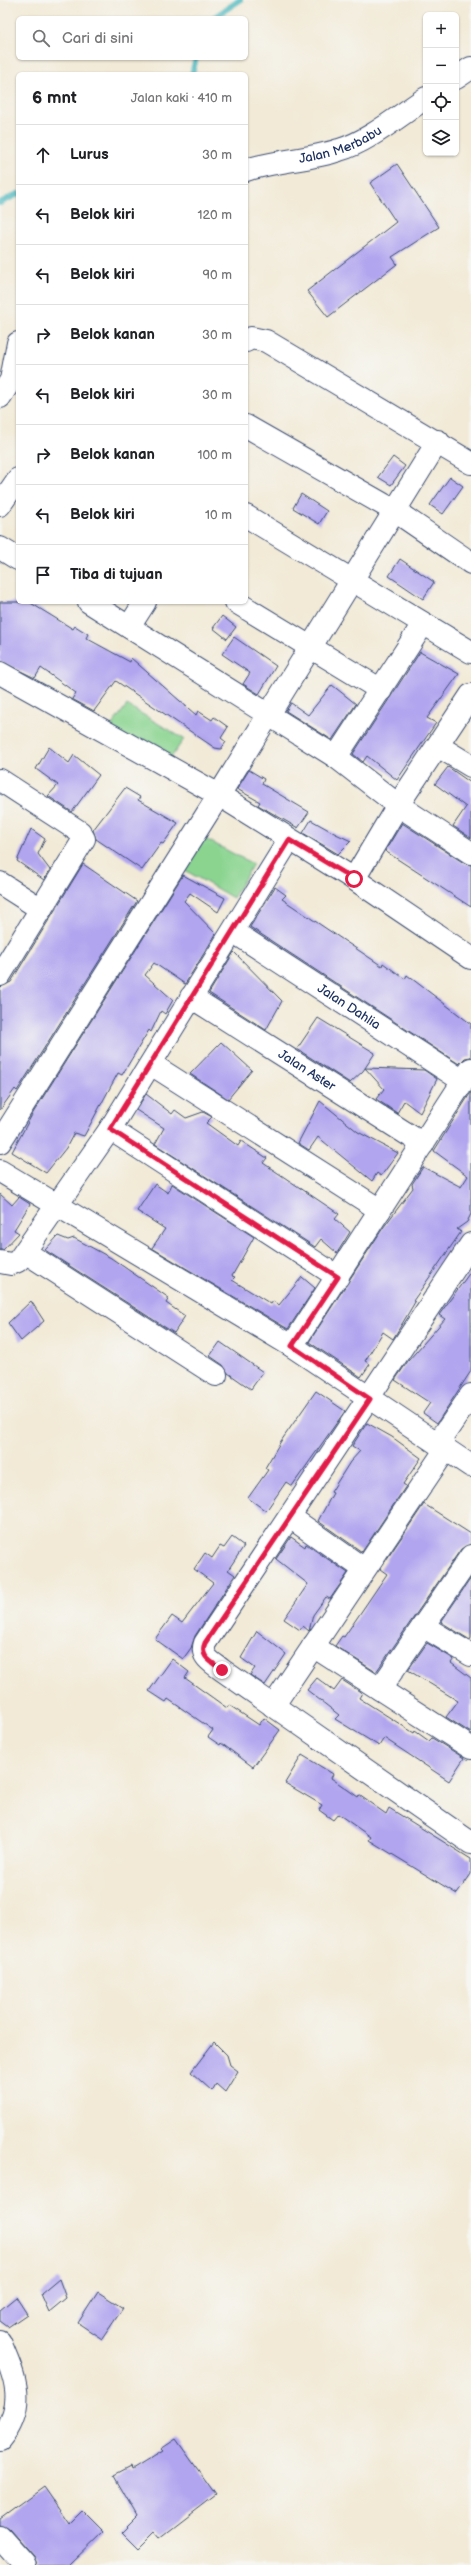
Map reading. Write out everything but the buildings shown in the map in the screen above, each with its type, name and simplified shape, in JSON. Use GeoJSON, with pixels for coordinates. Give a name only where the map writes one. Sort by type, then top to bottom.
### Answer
{"type":"FeatureCollection","features":[{"type":"Feature","properties":{"kind":"street"},"geometry":{"type":"LineString","coordinates":[[459,76],[471,68]]}},
{"type":"Feature","properties":{"kind":"street","name":"Jalan Merbabu"},"geometry":{"type":"LineString","coordinates":[[248,170],[291,159],[317,156],[341,150],[423,100]]}},
{"type":"Feature","properties":{"kind":"street"},"geometry":{"type":"LineString","coordinates":[[248,340],[251,338],[266,341],[438,441],[471,463]]}},
{"type":"Feature","properties":{"kind":"street"},"geometry":{"type":"LineString","coordinates":[[0,397],[11,380],[16,354]]}},
{"type":"Feature","properties":{"kind":"street"},"geometry":{"type":"LineString","coordinates":[[248,427],[395,511],[471,563]]}},
{"type":"Feature","properties":{"kind":"street"},"geometry":{"type":"LineString","coordinates":[[0,1142],[219,795],[438,441]]}},
{"type":"Feature","properties":{"kind":"street"},"geometry":{"type":"LineString","coordinates":[[0,505],[16,482]]}},
{"type":"Feature","properties":{"kind":"street"},"geometry":{"type":"LineString","coordinates":[[248,517],[351,581],[471,652]]}},
{"type":"Feature","properties":{"kind":"street"},"geometry":{"type":"LineString","coordinates":[[0,548],[16,558]]}},
{"type":"Feature","properties":{"kind":"street"},"geometry":{"type":"LineString","coordinates":[[91,604],[336,757],[398,806],[471,852]]}},
{"type":"Feature","properties":{"kind":"street"},"geometry":{"type":"LineString","coordinates":[[129,627],[144,604]]}},
{"type":"Feature","properties":{"kind":"street"},"geometry":{"type":"LineString","coordinates":[[239,604],[311,646],[381,690]]}},
{"type":"Feature","properties":{"kind":"street"},"geometry":{"type":"LineString","coordinates":[[336,757],[423,624]]}},
{"type":"Feature","properties":{"kind":"street"},"geometry":{"type":"LineString","coordinates":[[0,673],[219,795],[289,840],[354,879],[471,958]]}},
{"type":"Feature","properties":{"kind":"street"},"geometry":{"type":"LineString","coordinates":[[354,879],[398,806],[471,695]]}},
{"type":"Feature","properties":{"kind":"street"},"geometry":{"type":"LineString","coordinates":[[438,746],[471,766]]}},
{"type":"Feature","properties":{"kind":"street"},"geometry":{"type":"LineString","coordinates":[[0,780],[83,835],[84,843],[0,975]]}},
{"type":"Feature","properties":{"kind":"street"},"geometry":{"type":"LineString","coordinates":[[0,1262],[11,1264],[18,1261],[59,1205],[151,1064],[191,997],[234,932],[289,840]]}},
{"type":"Feature","properties":{"kind":"street"},"geometry":{"type":"LineString","coordinates":[[0,883],[41,910]]}},
{"type":"Feature","properties":{"kind":"street","name":"Jalan Dahlia"},"geometry":{"type":"LineString","coordinates":[[234,932],[467,1075]]}},
{"type":"Feature","properties":{"kind":"street","name":"Jalan Aster"},"geometry":{"type":"LineString","coordinates":[[191,997],[423,1144]]}},
{"type":"Feature","properties":{"kind":"street"},"geometry":{"type":"LineString","coordinates":[[151,1064],[380,1210]]}},
{"type":"Feature","properties":{"kind":"street"},"geometry":{"type":"LineString","coordinates":[[292,1346],[338,1277],[467,1075]]}},
{"type":"Feature","properties":{"kind":"street"},"geometry":{"type":"LineString","coordinates":[[110,1129],[338,1277]]}},
{"type":"Feature","properties":{"kind":"street"},"geometry":{"type":"LineString","coordinates":[[0,1171],[292,1346],[471,1466]]}},
{"type":"Feature","properties":{"kind":"street"},"geometry":{"type":"LineString","coordinates":[[471,1244],[370,1399],[205,1643],[203,1652],[208,1659],[273,1706],[471,1843]]}},
{"type":"Feature","properties":{"kind":"street"},"geometry":{"type":"LineString","coordinates":[[25,1252],[216,1375]]}},
{"type":"Feature","properties":{"kind":"street"},"geometry":{"type":"LineString","coordinates":[[273,1706],[364,1569],[442,1446],[471,1394]]}},
{"type":"Feature","properties":{"kind":"street"},"geometry":{"type":"LineString","coordinates":[[290,1517],[364,1569]]}},
{"type":"Feature","properties":{"kind":"street"},"geometry":{"type":"LineString","coordinates":[[380,1689],[471,1556]]}},
{"type":"Feature","properties":{"kind":"street"},"geometry":{"type":"LineString","coordinates":[[423,1626],[471,1655]]}},
{"type":"Feature","properties":{"kind":"street"},"geometry":{"type":"LineString","coordinates":[[313,1646],[471,1748]]}},
{"type":"Feature","properties":{"kind":"street"},"geometry":{"type":"LineString","coordinates":[[0,2342],[12,2370],[17,2397],[13,2418],[0,2438]]}},
{"type":"Feature","properties":{"kind":"street"},"geometry":{"type":"LineString","coordinates":[[0,2537],[25,2565]]}},
{"type":"Feature","properties":{"kind":"green space"},"geometry":{"type":"Polygon","coordinates":[[[127,705],[184,739],[163,769],[106,733],[127,705]]]}},
{"type":"Feature","properties":{"kind":"green space"},"geometry":{"type":"Polygon","coordinates":[[[200,836],[253,864],[233,898],[181,868],[200,836]]]}},
{"type":"Feature","properties":{"kind":"waterway"},"geometry":{"type":"LineString","coordinates":[[216,16],[240,0]]}},
{"type":"Feature","properties":{"kind":"waterway"},"geometry":{"type":"LineString","coordinates":[[192,72],[196,60]]}},
{"type":"Feature","properties":{"kind":"waterway"},"geometry":{"type":"LineString","coordinates":[[0,203],[16,195]]}},
{"type":"Feature","properties":{"kind":"route"},"geometry":{"type":"LineString","coordinates":[[222,1670],[204,1656],[203,1652],[205,1643],[370,1399],[292,1346],[338,1277],[110,1129],[191,997],[234,932],[289,840],[354,879]]}}]}
